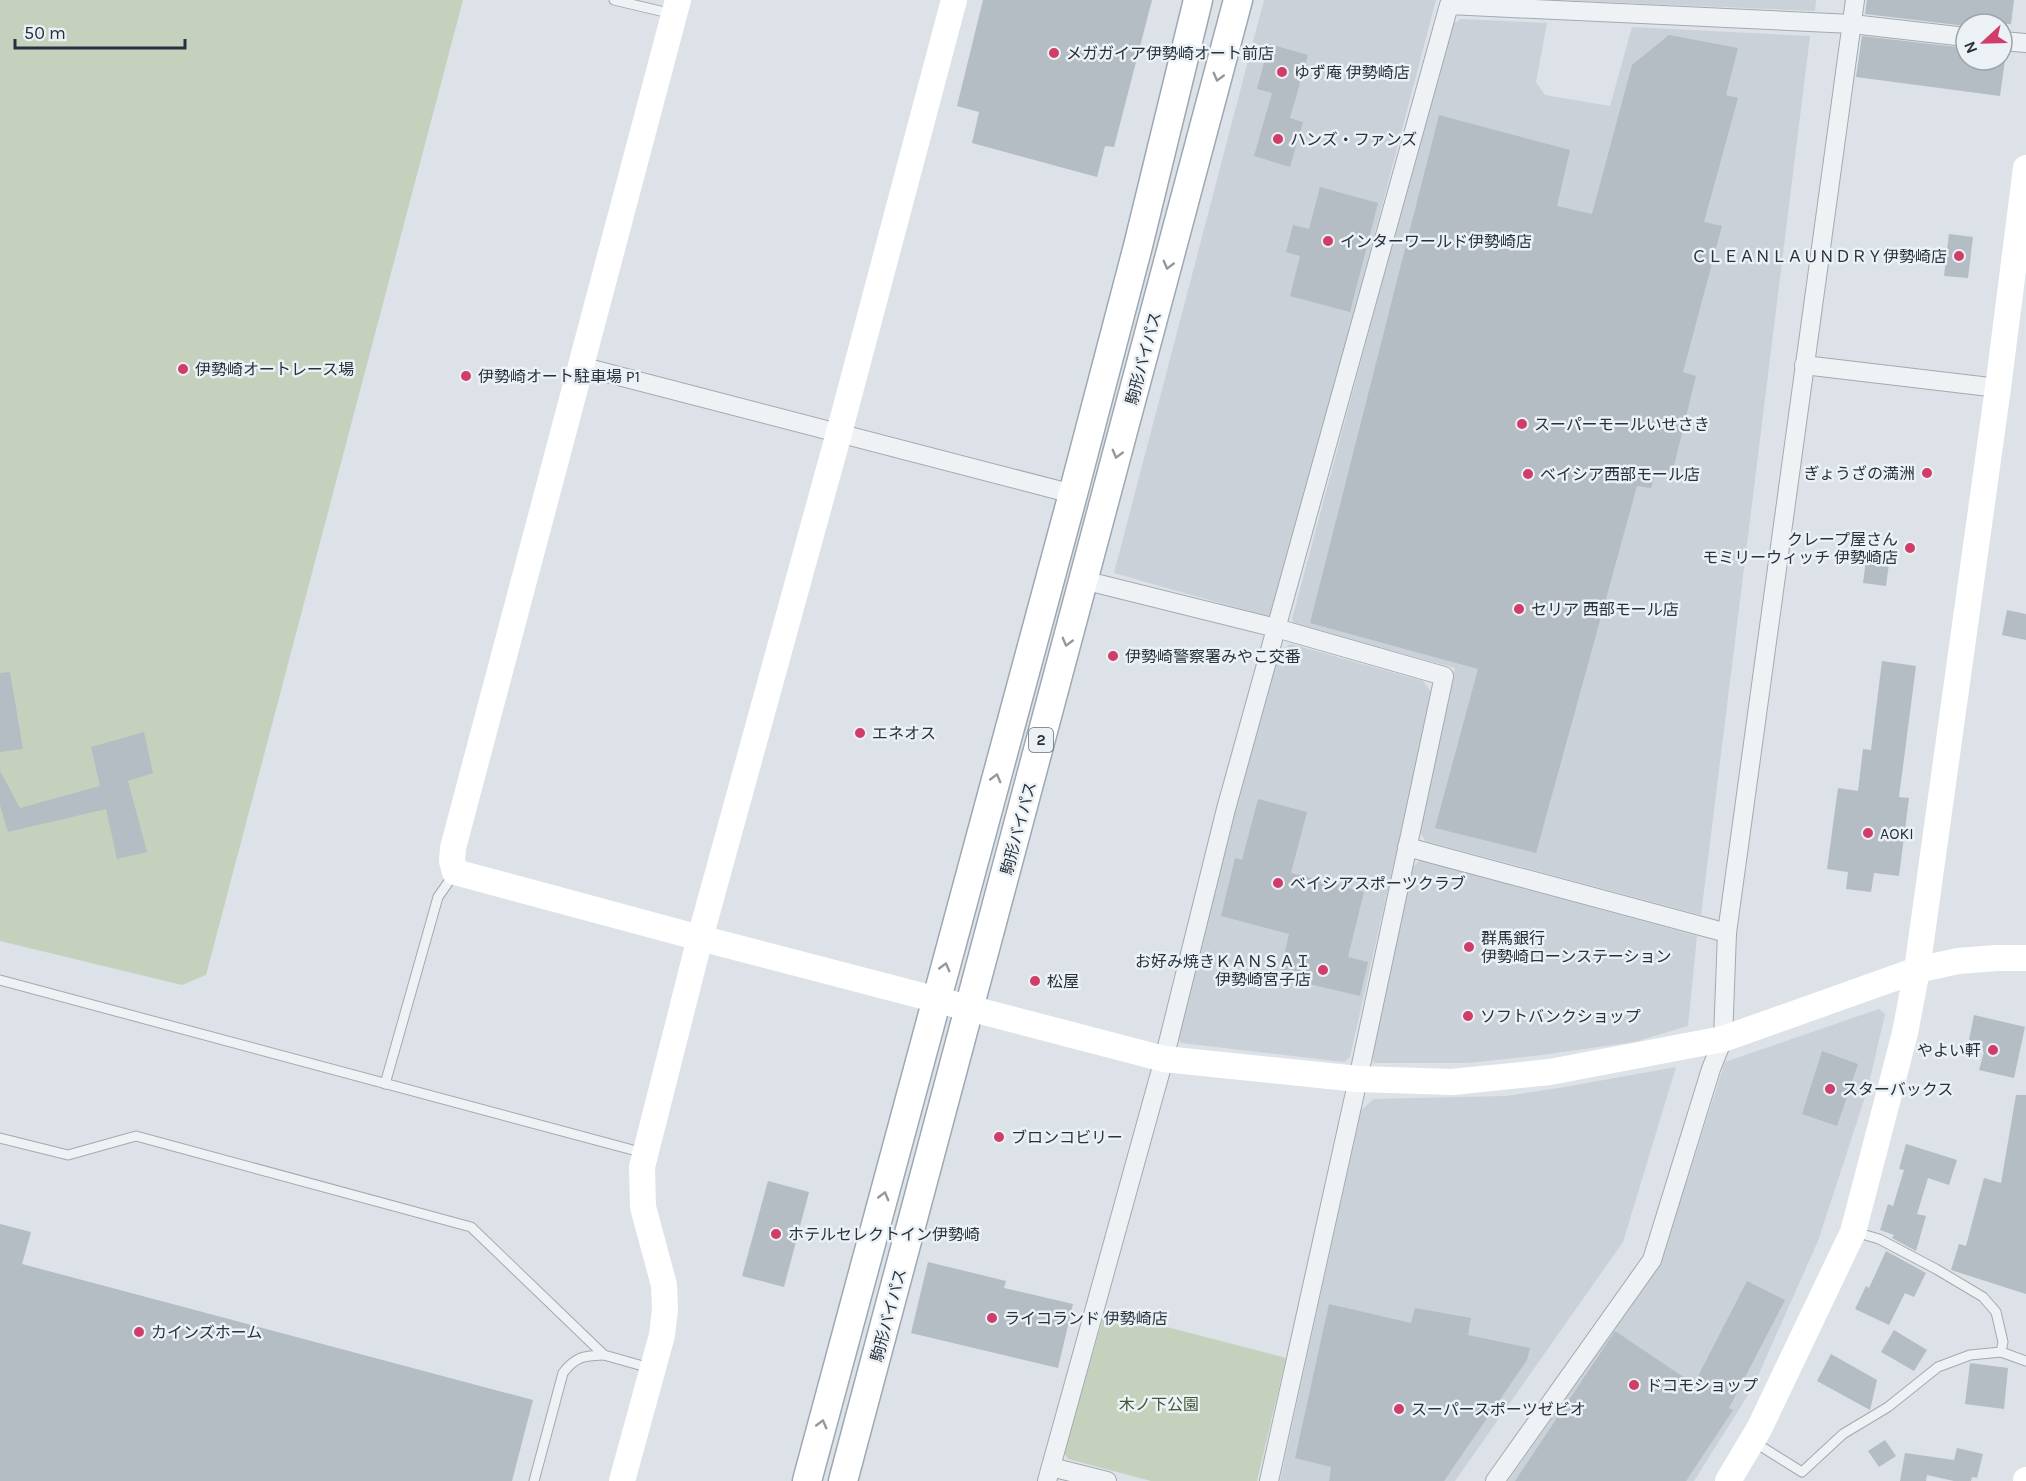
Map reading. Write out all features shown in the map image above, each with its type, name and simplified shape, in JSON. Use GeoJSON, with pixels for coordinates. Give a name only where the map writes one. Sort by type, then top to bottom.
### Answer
{"type":"FeatureCollection","features":[{"type":"Feature","properties":{"kind":"main road","name":"駒形バイパス"},"geometry":{"type":"LineString","coordinates":[[807,1481],[1073,494],[1138,246],[1198,0]]}},
{"type":"Feature","properties":{"kind":"main road","name":"駒形バイパス"},"geometry":{"type":"LineString","coordinates":[[843,1481],[1238,0]]}},
{"type":"Feature","properties":{"kind":"street"},"geometry":{"type":"LineString","coordinates":[[622,1481],[662,1335],[665,1309],[664,1285],[643,1207],[642,1167],[700,939],[839,433],[954,0]]}},
{"type":"Feature","properties":{"kind":"street"},"geometry":{"type":"LineString","coordinates":[[1495,1481],[1652,1260],[1711,1069],[1723,1039],[1727,933],[1855,0]]}},
{"type":"Feature","properties":{"kind":"street"},"geometry":{"type":"LineString","coordinates":[[1107,1481],[1049,1474],[1164,1059],[1226,809],[1449,5],[1852,24],[1954,36]]}},
{"type":"Feature","properties":{"kind":"street"},"geometry":{"type":"LineString","coordinates":[[676,7],[453,848],[452,861],[455,872],[700,939],[1164,1059],[1358,1079],[1452,1082],[1550,1072],[1723,1039],[1917,970],[1958,961],[2026,958]]}},
{"type":"Feature","properties":{"kind":"street"},"geometry":{"type":"LineString","coordinates":[[1728,1481],[1760,1429],[1853,1232],[1905,1033],[1917,970],[2023,212],[2026,168]]}},
{"type":"Feature","properties":{"kind":"street"},"geometry":{"type":"LineString","coordinates":[[1804,365],[1998,388]]}},
{"type":"Feature","properties":{"kind":"street"},"geometry":{"type":"LineString","coordinates":[[580,366],[1073,494]]}},
{"type":"Feature","properties":{"kind":"street"},"geometry":{"type":"LineString","coordinates":[[1083,580],[1276,628],[1444,676],[1269,1481]]}},
{"type":"Feature","properties":{"kind":"street"},"geometry":{"type":"LineString","coordinates":[[1407,847],[1727,933]]}},
{"type":"Feature","properties":{"kind":"lane"},"geometry":{"type":"LineString","coordinates":[[614,0],[676,7]]}},
{"type":"Feature","properties":{"kind":"lane"},"geometry":{"type":"LineString","coordinates":[[385,1084],[438,897],[455,872]]}},
{"type":"Feature","properties":{"kind":"lane"},"geometry":{"type":"LineString","coordinates":[[0,980],[646,1153]]}},
{"type":"Feature","properties":{"kind":"lane"},"geometry":{"type":"LineString","coordinates":[[0,1138],[68,1155],[136,1136],[471,1227],[604,1355]]}},
{"type":"Feature","properties":{"kind":"lane"},"geometry":{"type":"LineString","coordinates":[[1853,1232],[1879,1239],[1983,1297],[1996,1312],[2003,1342],[2001,1352]]}},
{"type":"Feature","properties":{"kind":"lane"},"geometry":{"type":"LineString","coordinates":[[1752,1441],[1802,1472],[1843,1434],[1888,1407],[1938,1367],[1970,1355],[2001,1352],[2026,1361]]}},
{"type":"Feature","properties":{"kind":"lane"},"geometry":{"type":"LineString","coordinates":[[534,1481],[563,1373],[571,1361],[584,1356],[604,1355],[653,1369]]}},
{"type":"Feature","properties":{"kind":"shaded area"},"geometry":{"type":"Polygon","coordinates":[[[1264,0],[1436,0],[1276,610],[1269,617],[1114,573],[1264,0]]]}},
{"type":"Feature","properties":{"kind":"shaded area"},"geometry":{"type":"Polygon","coordinates":[[[1559,0],[1816,0],[1815,11],[1559,0]]]}},
{"type":"Feature","properties":{"kind":"shaded area"},"geometry":{"type":"Polygon","coordinates":[[[1461,19],[1547,23],[1536,82],[1545,95],[1610,106],[1632,27],[1810,36],[1701,915],[1425,841],[1420,832],[1455,668],[1293,624],[1292,619],[1451,25],[1461,19]]]}},
{"type":"Feature","properties":{"kind":"shaded area"},"geometry":{"type":"Polygon","coordinates":[[[1291,644],[1423,681],[1432,693],[1350,1057],[1344,1062],[1181,1043],[1175,1033],[1278,651],[1291,644]]]}},
{"type":"Feature","properties":{"kind":"shaded area"},"geometry":{"type":"Polygon","coordinates":[[[1420,860],[1697,936],[1688,1026],[1634,1042],[1534,1056],[1469,1063],[1374,1063],[1371,1056],[1413,867],[1420,860]]]}},
{"type":"Feature","properties":{"kind":"shaded area"},"geometry":{"type":"Polygon","coordinates":[[[1879,1009],[1885,1014],[1868,1088],[1818,1241],[1753,1387],[1694,1481],[1508,1481],[1660,1264],[1725,1062],[1879,1009]]]}},
{"type":"Feature","properties":{"kind":"shaded area"},"geometry":{"type":"Polygon","coordinates":[[[1676,1067],[1623,1242],[1455,1481],[1280,1481],[1361,1110],[1374,1099],[1506,1096],[1676,1067]]]}},
{"type":"Feature","properties":{"kind":"green space","name":"伊勢崎オートレース場"},"geometry":{"type":"Polygon","coordinates":[[[0,0],[463,0],[206,975],[182,985],[0,941],[0,0]]]}},
{"type":"Feature","properties":{"kind":"green space","name":"木ノ下公園"},"geometry":{"type":"Polygon","coordinates":[[[1105,1311],[1286,1358],[1257,1481],[1151,1481],[1068,1459],[1064,1453],[1105,1311]]]}},
{"type":"Feature","properties":{"kind":"building","name":"メガガイア伊勢崎オート前店"},"geometry":{"type":"Polygon","coordinates":[[[983,0],[1152,0],[1114,147],[1105,146],[1097,177],[972,143],[979,112],[957,106],[983,0]]]}},
{"type":"Feature","properties":{"kind":"building"},"geometry":{"type":"Polygon","coordinates":[[[1867,0],[2014,0],[2012,12],[1954,12],[1954,25],[1865,14],[1867,0]]]}},
{"type":"Feature","properties":{"kind":"building","name":"スーパーモールいせさき"},"geometry":{"type":"Polygon","coordinates":[[[1669,35],[1738,48],[1726,95],[1738,98],[1704,222],[1722,226],[1683,372],[1696,376],[1672,474],[1656,472],[1651,488],[1637,486],[1536,853],[1435,828],[1478,669],[1310,623],[1439,115],[1570,150],[1557,206],[1592,214],[1632,65],[1669,35]]]}},
{"type":"Feature","properties":{"kind":"building"},"geometry":{"type":"Polygon","coordinates":[[[1862,36],[1954,47],[1954,72],[2003,72],[2000,96],[1856,77],[1862,36]]]}},
{"type":"Feature","properties":{"kind":"building"},"geometry":{"type":"Polygon","coordinates":[[[1269,44],[1308,55],[1290,118],[1303,122],[1290,167],[1254,156],[1272,93],[1257,89],[1269,44]]]}},
{"type":"Feature","properties":{"kind":"building","name":"インターワールド伊勢崎店"},"geometry":{"type":"Polygon","coordinates":[[[1320,187],[1378,203],[1350,312],[1290,296],[1300,256],[1286,252],[1293,225],[1309,229],[1320,187]]]}},
{"type":"Feature","properties":{"kind":"building","name":"ＣＬＥＡＮＬＡＵＮＤＲＹ伊勢崎店"},"geometry":{"type":"Polygon","coordinates":[[[1949,234],[1973,237],[1968,278],[1944,276],[1949,234]]]}},
{"type":"Feature","properties":{"kind":"building"},"geometry":{"type":"Polygon","coordinates":[[[1867,553],[1890,556],[1886,586],[1863,583],[1867,553]]]}},
{"type":"Feature","properties":{"kind":"building"},"geometry":{"type":"Polygon","coordinates":[[[2007,610],[2026,614],[2026,640],[2002,635],[2007,610]]]}},
{"type":"Feature","properties":{"kind":"building"},"geometry":{"type":"Polygon","coordinates":[[[1882,661],[1916,666],[1899,797],[1909,798],[1899,876],[1874,873],[1871,892],[1846,889],[1848,872],[1827,869],[1838,788],[1858,791],[1863,749],[1871,750],[1882,661]]]}},
{"type":"Feature","properties":{"kind":"building"},"geometry":{"type":"Polygon","coordinates":[[[10,672],[23,749],[0,752],[0,673],[10,672]]]}},
{"type":"Feature","properties":{"kind":"building"},"geometry":{"type":"Polygon","coordinates":[[[144,732],[153,773],[128,781],[147,852],[117,859],[106,809],[8,832],[0,805],[0,771],[20,808],[100,786],[91,747],[144,732]]]}},
{"type":"Feature","properties":{"kind":"building","name":"ベイシアスポーツクラブ"},"geometry":{"type":"Polygon","coordinates":[[[1258,799],[1307,812],[1291,873],[1364,892],[1348,957],[1368,962],[1360,996],[1279,977],[1289,934],[1221,916],[1235,858],[1242,860],[1258,799]]]}},
{"type":"Feature","properties":{"kind":"building"},"geometry":{"type":"Polygon","coordinates":[[[1974,1015],[2025,1027],[2014,1078],[1979,1070],[1984,1052],[1972,1050],[1974,1042],[1969,1040],[1974,1015]]]}},
{"type":"Feature","properties":{"kind":"building","name":"スターバックス"},"geometry":{"type":"Polygon","coordinates":[[[1822,1051],[1858,1064],[1837,1126],[1802,1114],[1822,1051]]]}},
{"type":"Feature","properties":{"kind":"building"},"geometry":{"type":"Polygon","coordinates":[[[2016,1095],[2026,1095],[2026,1294],[1951,1270],[1959,1244],[1966,1246],[1984,1178],[2001,1183],[2016,1095]]]}},
{"type":"Feature","properties":{"kind":"building"},"geometry":{"type":"Polygon","coordinates":[[[1906,1144],[1957,1160],[1949,1185],[1928,1178],[1917,1214],[1926,1216],[1916,1251],[1892,1238],[1894,1235],[1880,1230],[1888,1204],[1893,1206],[1904,1170],[1899,1169],[1906,1144]]]}},
{"type":"Feature","properties":{"kind":"building","name":"ホテルセレクトイン伊勢崎"},"geometry":{"type":"Polygon","coordinates":[[[768,1181],[809,1192],[784,1287],[742,1276],[768,1181]]]}},
{"type":"Feature","properties":{"kind":"building","name":"カインズホーム"},"geometry":{"type":"Polygon","coordinates":[[[0,1224],[31,1232],[22,1264],[533,1400],[512,1481],[0,1481],[0,1224]]]}},
{"type":"Feature","properties":{"kind":"building"},"geometry":{"type":"Polygon","coordinates":[[[1886,1251],[1926,1273],[1914,1297],[1905,1293],[1889,1325],[1855,1309],[1866,1286],[1869,1288],[1886,1251]]]}},
{"type":"Feature","properties":{"kind":"building","name":"ライコランド 伊勢崎店"},"geometry":{"type":"Polygon","coordinates":[[[928,1262],[1006,1281],[1004,1288],[1073,1304],[1058,1368],[911,1333],[928,1262]]]}},
{"type":"Feature","properties":{"kind":"building"},"geometry":{"type":"Polygon","coordinates":[[[1747,1281],[1785,1300],[1729,1408],[1733,1410],[1686,1481],[1515,1481],[1615,1331],[1694,1384],[1747,1281]]]}},
{"type":"Feature","properties":{"kind":"building","name":"スーパースポーツゼビオ"},"geometry":{"type":"Polygon","coordinates":[[[1329,1304],[1411,1323],[1415,1308],[1471,1318],[1468,1335],[1530,1348],[1527,1360],[1444,1481],[1329,1481],[1331,1467],[1295,1458],[1329,1304]]]}},
{"type":"Feature","properties":{"kind":"building"},"geometry":{"type":"Polygon","coordinates":[[[1894,1330],[1927,1350],[1914,1371],[1881,1352],[1894,1330]]]}},
{"type":"Feature","properties":{"kind":"building"},"geometry":{"type":"Polygon","coordinates":[[[1831,1354],[1877,1380],[1870,1410],[1817,1381],[1831,1354]]]}},
{"type":"Feature","properties":{"kind":"building"},"geometry":{"type":"Polygon","coordinates":[[[1970,1363],[2008,1368],[2004,1409],[1965,1404],[1970,1363]]]}},
{"type":"Feature","properties":{"kind":"building"},"geometry":{"type":"Polygon","coordinates":[[[1885,1440],[1896,1456],[1879,1467],[1868,1451],[1885,1440]]]}},
{"type":"Feature","properties":{"kind":"building"},"geometry":{"type":"Polygon","coordinates":[[[1957,1448],[1983,1454],[1977,1478],[1972,1477],[1971,1481],[1954,1481],[1927,1475],[1926,1481],[1900,1481],[1905,1453],[1954,1460],[1957,1448]]]}},
{"type":"Feature","properties":{"kind":"place","name":"メガガイア伊勢崎オート前店"},"geometry":{"type":"Point","coordinates":[1054,53]}},
{"type":"Feature","properties":{"kind":"place","name":"ゆず庵 伊勢崎店"},"geometry":{"type":"Point","coordinates":[1282,72]}},
{"type":"Feature","properties":{"kind":"place","name":"ハンズ・ファンズ"},"geometry":{"type":"Point","coordinates":[1278,139]}},
{"type":"Feature","properties":{"kind":"place","name":"インターワールド伊勢崎店"},"geometry":{"type":"Point","coordinates":[1328,241]}},
{"type":"Feature","properties":{"kind":"place","name":"ＣＬＥＡＮＬＡＵＮＤＲＹ伊勢崎店"},"geometry":{"type":"Point","coordinates":[1959,256]}},
{"type":"Feature","properties":{"kind":"place","name":"伊勢崎オートレース場"},"geometry":{"type":"Point","coordinates":[183,369]}},
{"type":"Feature","properties":{"kind":"place","name":"伊勢崎オート駐車場 P1"},"geometry":{"type":"Point","coordinates":[466,376]}},
{"type":"Feature","properties":{"kind":"place","name":"スーパーモールいせさき"},"geometry":{"type":"Point","coordinates":[1522,424]}},
{"type":"Feature","properties":{"kind":"place","name":"ぎょうざの満洲"},"geometry":{"type":"Point","coordinates":[1927,473]}},
{"type":"Feature","properties":{"kind":"place","name":"ベイシア西部モール店"},"geometry":{"type":"Point","coordinates":[1528,474]}},
{"type":"Feature","properties":{"kind":"place","name":"クレープ屋さん モミリーウィッチ 伊勢崎店"},"geometry":{"type":"Point","coordinates":[1910,548]}},
{"type":"Feature","properties":{"kind":"place","name":"セリア 西部モール店"},"geometry":{"type":"Point","coordinates":[1519,609]}},
{"type":"Feature","properties":{"kind":"place","name":"伊勢崎警察署みやこ交番"},"geometry":{"type":"Point","coordinates":[1113,656]}},
{"type":"Feature","properties":{"kind":"place","name":"エネオス"},"geometry":{"type":"Point","coordinates":[860,733]}},
{"type":"Feature","properties":{"kind":"place","name":"AOKI"},"geometry":{"type":"Point","coordinates":[1868,833]}},
{"type":"Feature","properties":{"kind":"place","name":"ベイシアスポーツクラブ"},"geometry":{"type":"Point","coordinates":[1278,883]}},
{"type":"Feature","properties":{"kind":"place","name":"群馬銀行 伊勢崎ローンステーション"},"geometry":{"type":"Point","coordinates":[1469,947]}},
{"type":"Feature","properties":{"kind":"place","name":"お好み焼きＫＡＮＳＡＩ 伊勢崎宮子店"},"geometry":{"type":"Point","coordinates":[1323,970]}},
{"type":"Feature","properties":{"kind":"place","name":"松屋"},"geometry":{"type":"Point","coordinates":[1035,981]}},
{"type":"Feature","properties":{"kind":"place","name":"ソフトバンクショップ"},"geometry":{"type":"Point","coordinates":[1468,1016]}},
{"type":"Feature","properties":{"kind":"place","name":"やよい軒"},"geometry":{"type":"Point","coordinates":[1993,1050]}},
{"type":"Feature","properties":{"kind":"place","name":"スターバックス"},"geometry":{"type":"Point","coordinates":[1830,1089]}},
{"type":"Feature","properties":{"kind":"place","name":"ブロンコビリー"},"geometry":{"type":"Point","coordinates":[999,1137]}},
{"type":"Feature","properties":{"kind":"place","name":"ホテルセレクトイン伊勢崎"},"geometry":{"type":"Point","coordinates":[776,1234]}},
{"type":"Feature","properties":{"kind":"place","name":"ライコランド 伊勢崎店"},"geometry":{"type":"Point","coordinates":[992,1318]}},
{"type":"Feature","properties":{"kind":"place","name":"カインズホーム"},"geometry":{"type":"Point","coordinates":[139,1332]}},
{"type":"Feature","properties":{"kind":"place","name":"ドコモショップ"},"geometry":{"type":"Point","coordinates":[1634,1385]}},
{"type":"Feature","properties":{"kind":"place","name":"スーパースポーツゼビオ"},"geometry":{"type":"Point","coordinates":[1399,1409]}}]}
